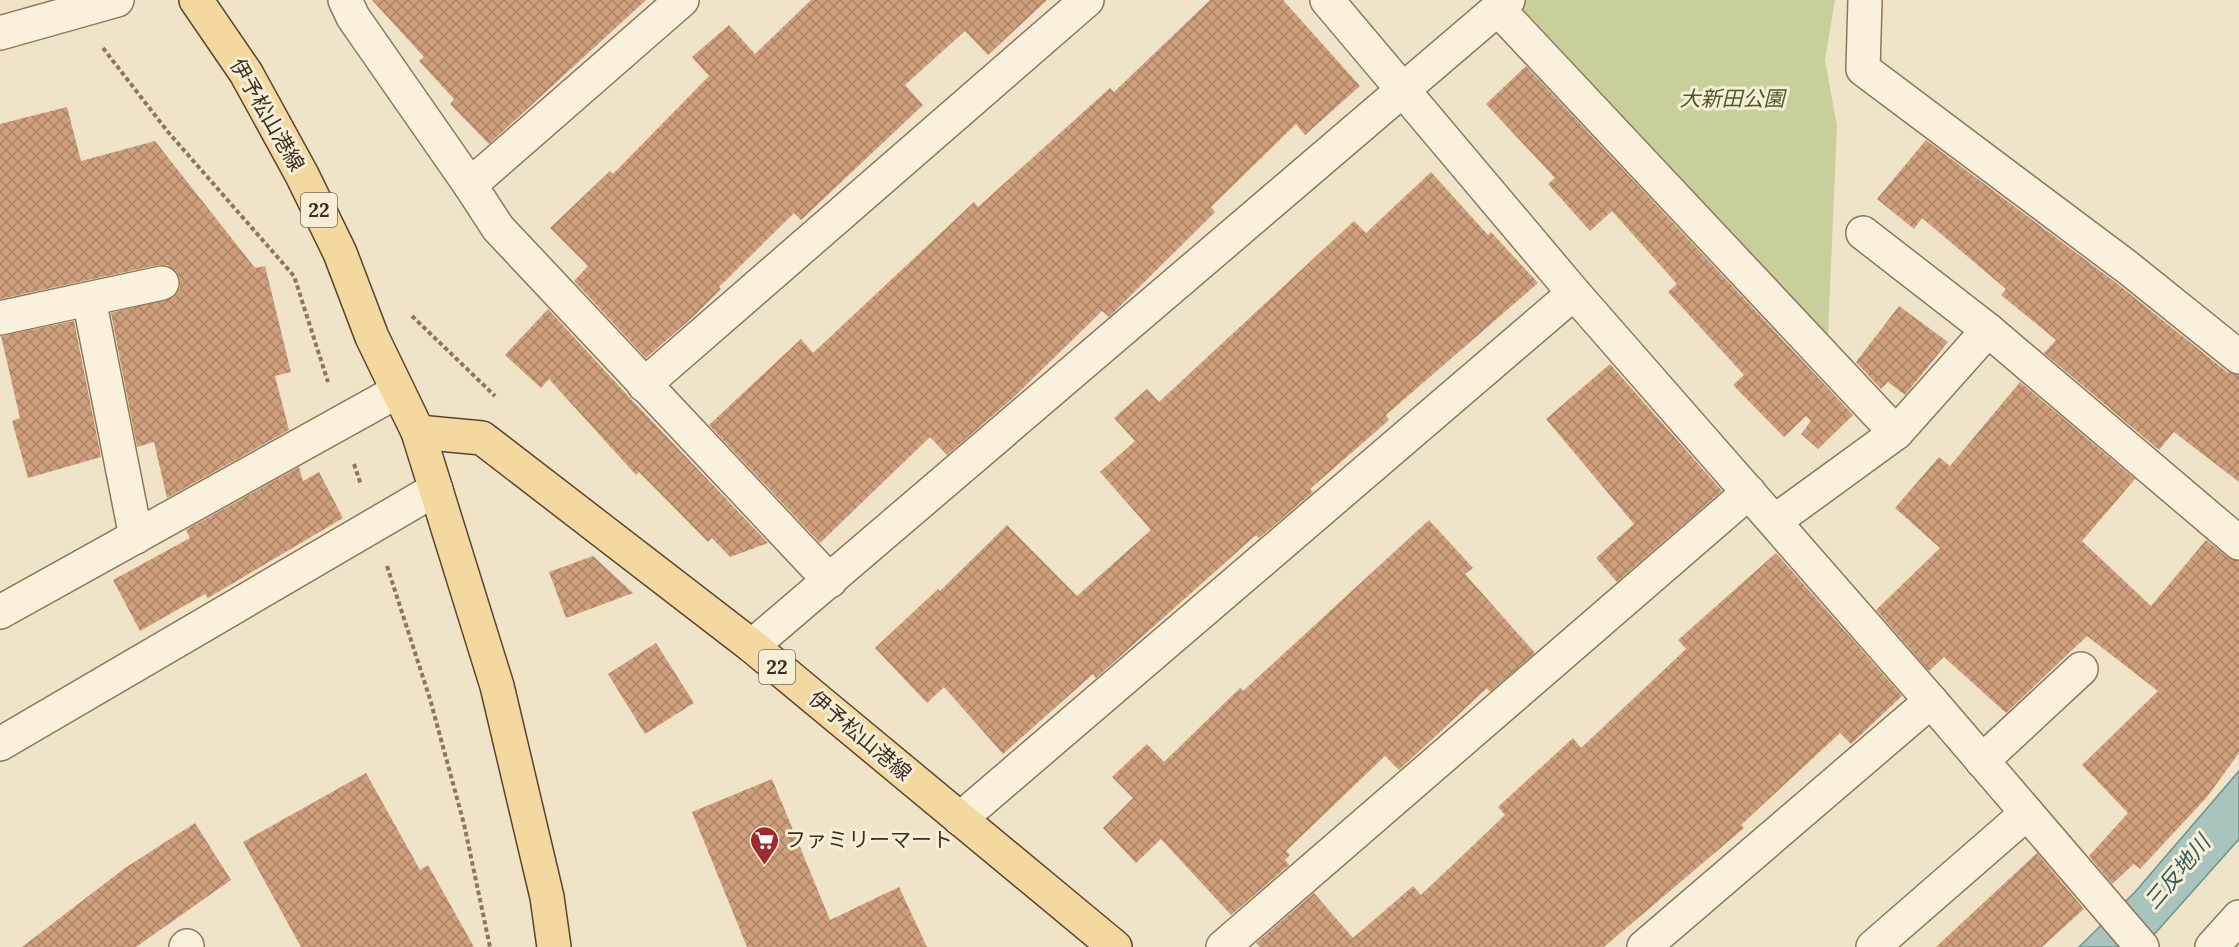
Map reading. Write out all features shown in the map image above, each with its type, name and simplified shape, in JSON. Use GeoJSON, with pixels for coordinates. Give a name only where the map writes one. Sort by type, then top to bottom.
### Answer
{"type":"FeatureCollection","features":[{"type":"Feature","properties":{"kind":"main road","name":"伊予松山港線"},"geometry":{"type":"LineString","coordinates":[[196,0],[246,73],[302,175],[340,253],[372,337],[418,432],[496,686],[547,897],[554,947]]}},
{"type":"Feature","properties":{"kind":"main road","name":"伊予松山港線"},"geometry":{"type":"LineString","coordinates":[[418,432],[482,438],[752,646],[1115,947]]}},
{"type":"Feature","properties":{"kind":"street"},"geometry":{"type":"LineString","coordinates":[[0,33],[117,0]]}},
{"type":"Feature","properties":{"kind":"street"},"geometry":{"type":"LineString","coordinates":[[345,0],[353,17],[498,228],[830,581]]}},
{"type":"Feature","properties":{"kind":"street"},"geometry":{"type":"LineString","coordinates":[[470,185],[682,0]]}},
{"type":"Feature","properties":{"kind":"street"},"geometry":{"type":"LineString","coordinates":[[644,385],[1087,0]]}},
{"type":"Feature","properties":{"kind":"street"},"geometry":{"type":"LineString","coordinates":[[1327,0],[1574,293],[1775,521],[2142,947]]}},
{"type":"Feature","properties":{"kind":"street"},"geometry":{"type":"LineString","coordinates":[[1865,0],[1863,69],[2127,267],[2239,357]]}},
{"type":"Feature","properties":{"kind":"street"},"geometry":{"type":"LineString","coordinates":[[752,646],[1503,5],[1896,433]]}},
{"type":"Feature","properties":{"kind":"street"},"geometry":{"type":"LineString","coordinates":[[1863,233],[1988,330],[2239,543]]}},
{"type":"Feature","properties":{"kind":"street"},"geometry":{"type":"LineString","coordinates":[[0,318],[162,283]]}},
{"type":"Feature","properties":{"kind":"street"},"geometry":{"type":"LineString","coordinates":[[960,819],[1574,293]]}},
{"type":"Feature","properties":{"kind":"street"},"geometry":{"type":"LineString","coordinates":[[89,299],[136,537]]}},
{"type":"Feature","properties":{"kind":"street"},"geometry":{"type":"LineString","coordinates":[[1775,521],[1896,433],[1988,330]]}},
{"type":"Feature","properties":{"kind":"street"},"geometry":{"type":"LineString","coordinates":[[0,612],[398,391]]}},
{"type":"Feature","properties":{"kind":"street"},"geometry":{"type":"LineString","coordinates":[[0,744],[436,489]]}},
{"type":"Feature","properties":{"kind":"street"},"geometry":{"type":"LineString","coordinates":[[1223,947],[1749,492]]}},
{"type":"Feature","properties":{"kind":"street"},"geometry":{"type":"LineString","coordinates":[[1982,761],[2081,669]]}},
{"type":"Feature","properties":{"kind":"street"},"geometry":{"type":"LineString","coordinates":[[1644,947],[1931,701]]}},
{"type":"Feature","properties":{"kind":"street"},"geometry":{"type":"LineString","coordinates":[[1874,947],[2027,813]]}},
{"type":"Feature","properties":{"kind":"street"},"geometry":{"type":"LineString","coordinates":[[2212,947],[2239,917]]}},
{"type":"Feature","properties":{"kind":"path"},"geometry":{"type":"LineString","coordinates":[[410,313],[500,400]]}},
{"type":"Feature","properties":{"kind":"green space","name":"大新田公園"},"geometry":{"type":"Polygon","coordinates":[[[1525,0],[1835,0],[1825,60],[1837,126],[1827,359],[1518,6],[1525,0]]]}},
{"type":"Feature","properties":{"kind":"water","name":"三反地川"},"geometry":{"type":"Polygon","coordinates":[[[2239,771],[2239,839],[2143,947],[2079,947],[2135,892],[2239,771]]]}},
{"type":"Feature","properties":{"kind":"building"},"geometry":{"type":"Polygon","coordinates":[[[372,0],[646,0],[489,144],[450,104],[454,99],[419,61],[424,57],[372,0]]]}},
{"type":"Feature","properties":{"kind":"building"},"geometry":{"type":"Polygon","coordinates":[[[811,0],[1047,0],[988,55],[965,31],[905,85],[923,105],[801,220],[794,213],[719,287],[721,289],[693,317],[646,358],[574,281],[588,266],[550,228],[610,171],[613,174],[709,76],[692,57],[729,25],[755,54],[811,0]]]}},
{"type":"Feature","properties":{"kind":"building"},"geometry":{"type":"Polygon","coordinates":[[[1210,0],[1283,0],[1360,86],[1305,135],[1296,124],[1211,207],[1215,212],[1109,317],[1102,311],[1013,398],[947,455],[930,437],[820,543],[709,425],[801,339],[813,353],[974,202],[978,207],[1110,88],[1114,92],[1210,0]]]}},
{"type":"Feature","properties":{"kind":"building"},"geometry":{"type":"Polygon","coordinates":[[[1526,66],[1853,415],[1818,449],[1801,434],[1811,421],[1806,416],[1784,437],[1733,385],[1744,375],[1668,292],[1677,284],[1612,211],[1590,231],[1548,184],[1555,178],[1486,104],[1526,66]]]}},
{"type":"Feature","properties":{"kind":"building"},"geometry":{"type":"Polygon","coordinates":[[[67,107],[81,161],[155,141],[255,268],[265,266],[291,372],[275,376],[289,430],[167,498],[154,442],[137,447],[111,313],[174,297],[180,288],[180,278],[176,271],[168,265],[158,265],[0,299],[0,124],[67,107]]]}},
{"type":"Feature","properties":{"kind":"building"},"geometry":{"type":"Polygon","coordinates":[[[1926,140],[2115,282],[2227,372],[2239,375],[2239,482],[2174,432],[2159,450],[2044,353],[2056,340],[2001,295],[2006,289],[1922,218],[1914,229],[1877,199],[1926,140]]]}},
{"type":"Feature","properties":{"kind":"building"},"geometry":{"type":"Polygon","coordinates":[[[1431,172],[1488,235],[1491,232],[1538,283],[1386,415],[1389,420],[1310,489],[1313,492],[1259,538],[1256,535],[1096,678],[1093,674],[1003,754],[944,687],[927,703],[875,648],[938,589],[940,591],[1007,525],[1077,596],[1151,530],[1100,472],[1135,441],[1114,418],[1147,389],[1159,402],[1354,221],[1366,233],[1431,172]]]}},
{"type":"Feature","properties":{"kind":"building"},"geometry":{"type":"Polygon","coordinates":[[[1899,306],[1948,342],[1905,395],[1888,382],[1881,389],[1856,362],[1899,306]]]}},
{"type":"Feature","properties":{"kind":"building"},"geometry":{"type":"Polygon","coordinates":[[[548,309],[768,543],[730,557],[712,538],[708,542],[639,472],[636,475],[549,379],[541,388],[505,355],[548,309]]]}},
{"type":"Feature","properties":{"kind":"building"},"geometry":{"type":"Polygon","coordinates":[[[74,321],[101,457],[28,478],[12,421],[20,418],[1,336],[74,321]]]}},
{"type":"Feature","properties":{"kind":"building"},"geometry":{"type":"Polygon","coordinates":[[[1610,364],[1722,491],[1617,582],[1596,558],[1634,524],[1546,419],[1610,364]]]}},
{"type":"Feature","properties":{"kind":"building"},"geometry":{"type":"Polygon","coordinates":[[[2020,382],[2135,479],[2082,541],[2151,606],[2206,540],[2227,557],[2239,561],[2239,753],[2207,797],[2140,869],[2134,864],[2112,884],[2089,856],[2128,813],[2082,765],[2158,691],[2087,636],[2006,713],[1944,657],[1929,671],[1876,610],[1940,548],[1895,508],[1939,457],[1950,466],[2020,382]]]}},
{"type":"Feature","properties":{"kind":"building"},"geometry":{"type":"Polygon","coordinates":[[[299,467],[303,481],[319,472],[343,518],[208,598],[205,594],[140,631],[113,580],[190,538],[186,530],[299,467]]]}},
{"type":"Feature","properties":{"kind":"building"},"geometry":{"type":"Polygon","coordinates":[[[1429,520],[1473,568],[1465,574],[1535,653],[1490,692],[1487,688],[1399,770],[1385,756],[1286,851],[1290,855],[1285,860],[1289,865],[1231,915],[1161,839],[1136,863],[1103,828],[1133,798],[1112,777],[1147,744],[1164,762],[1240,688],[1243,691],[1429,520]]]}},
{"type":"Feature","properties":{"kind":"building"},"geometry":{"type":"Polygon","coordinates":[[[1776,553],[1902,696],[1851,744],[1840,733],[1741,825],[1744,828],[1604,947],[1260,947],[1256,943],[1314,893],[1353,938],[1413,886],[1421,895],[1505,815],[1498,807],[1573,738],[1581,748],[1686,649],[1678,640],[1776,553]]]}},
{"type":"Feature","properties":{"kind":"building"},"geometry":{"type":"Polygon","coordinates":[[[593,556],[633,593],[566,618],[549,572],[593,556]]]}},
{"type":"Feature","properties":{"kind":"building"},"geometry":{"type":"Polygon","coordinates":[[[656,643],[694,703],[645,734],[608,674],[656,643]]]}},
{"type":"Feature","properties":{"kind":"building"},"geometry":{"type":"Polygon","coordinates":[[[366,773],[420,870],[428,865],[474,947],[301,947],[243,842],[366,773]]]}},
{"type":"Feature","properties":{"kind":"building"},"geometry":{"type":"Polygon","coordinates":[[[772,779],[830,920],[899,887],[927,947],[747,947],[692,812],[772,779]]]}},
{"type":"Feature","properties":{"kind":"building"},"geometry":{"type":"Polygon","coordinates":[[[195,823],[231,880],[136,947],[22,947],[125,868],[195,823]]]}},
{"type":"Feature","properties":{"kind":"building"},"geometry":{"type":"Polygon","coordinates":[[[2037,853],[2084,909],[2042,947],[1936,947],[2037,853]]]}},
{"type":"Feature","properties":{"kind":"place","name":"ファミリーマート"},"geometry":{"type":"Point","coordinates":[764,866]}}]}
